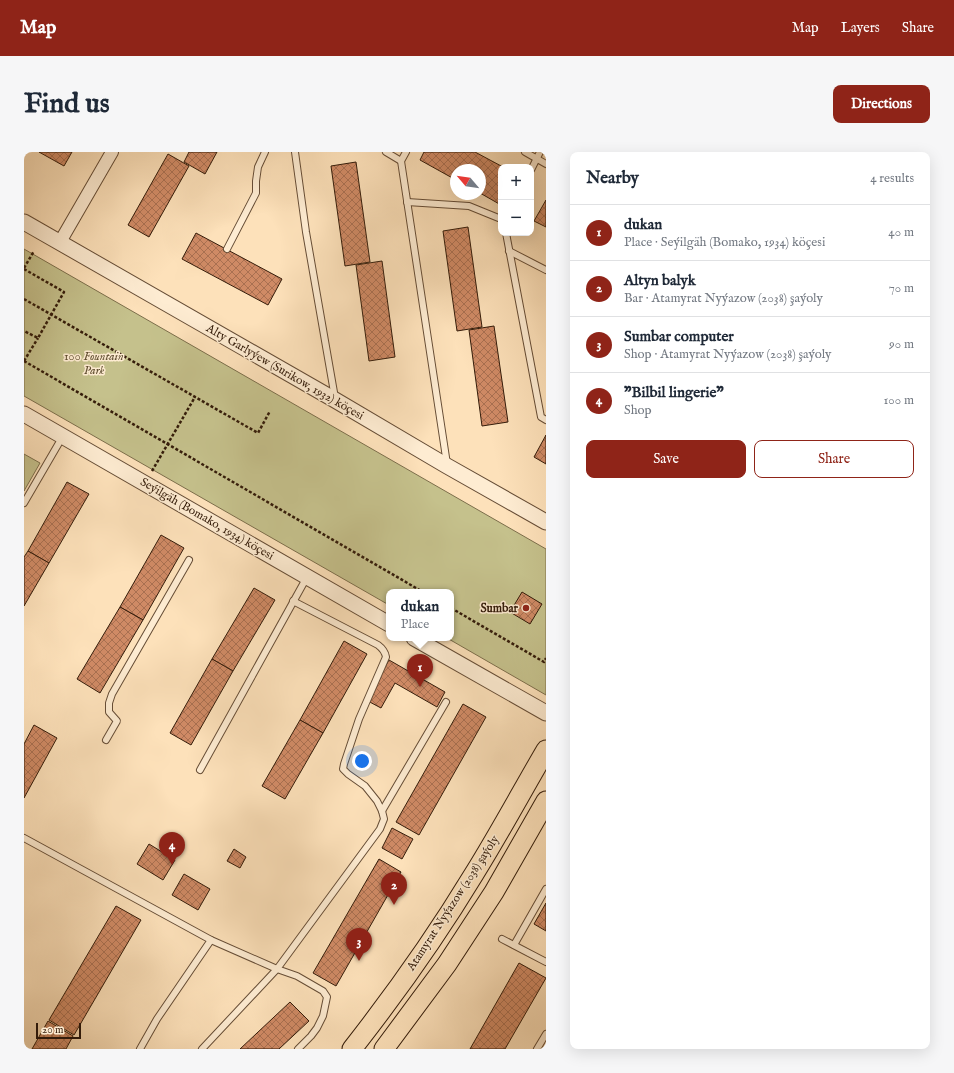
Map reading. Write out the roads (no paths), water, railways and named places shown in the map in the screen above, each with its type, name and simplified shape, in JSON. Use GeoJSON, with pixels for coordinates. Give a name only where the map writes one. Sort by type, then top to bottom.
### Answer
{"type":"FeatureCollection","features":[{"type":"Feature","properties":{"kind":"main road","name":"Atamyrat Nyýazow (2038) şaýoly"},"geometry":{"type":"LineString","coordinates":[[352,1049],[426,948],[474,874],[546,750]]}},
{"type":"Feature","properties":{"kind":"main road"},"geometry":{"type":"LineString","coordinates":[[384,1049],[447,964],[494,892],[546,801]]}},
{"type":"Feature","properties":{"kind":"street"},"geometry":{"type":"LineString","coordinates":[[60,242],[112,152]]}},
{"type":"Feature","properties":{"kind":"street","name":"Alty Garlyýew (Surikow, 1932) köçesi"},"geometry":{"type":"LineString","coordinates":[[24,222],[546,522]]}},
{"type":"Feature","properties":{"kind":"street","name":"Seýilgäh (Bomako, 1934) köçesi"},"geometry":{"type":"LineString","coordinates":[[24,414],[386,622]]}},
{"type":"Feature","properties":{"kind":"street"},"geometry":{"type":"LineString","coordinates":[[419,641],[546,713]]}},
{"type":"Feature","properties":{"kind":"lane"},"geometry":{"type":"LineString","coordinates":[[227,249],[256,193],[258,167],[264,152]]}},
{"type":"Feature","properties":{"kind":"lane"},"geometry":{"type":"LineString","coordinates":[[295,152],[306,232],[335,400]]}},
{"type":"Feature","properties":{"kind":"lane"},"geometry":{"type":"LineString","coordinates":[[386,152],[401,161]]}},
{"type":"Feature","properties":{"kind":"lane"},"geometry":{"type":"LineString","coordinates":[[406,152],[401,161],[447,466]]}},
{"type":"Feature","properties":{"kind":"lane"},"geometry":{"type":"LineString","coordinates":[[525,152],[546,164]]}},
{"type":"Feature","properties":{"kind":"lane"},"geometry":{"type":"LineString","coordinates":[[534,164],[540,152]]}},
{"type":"Feature","properties":{"kind":"lane"},"geometry":{"type":"LineString","coordinates":[[407,202],[469,206],[498,218]]}},
{"type":"Feature","properties":{"kind":"lane"},"geometry":{"type":"LineString","coordinates":[[506,236],[541,418],[546,420]]}},
{"type":"Feature","properties":{"kind":"lane"},"geometry":{"type":"LineString","coordinates":[[509,251],[546,270]]}},
{"type":"Feature","properties":{"kind":"lane"},"geometry":{"type":"LineString","coordinates":[[24,503],[63,436]]}},
{"type":"Feature","properties":{"kind":"lane"},"geometry":{"type":"LineString","coordinates":[[106,740],[117,720],[109,712],[109,702],[112,694],[190,560]]}},
{"type":"Feature","properties":{"kind":"lane"},"geometry":{"type":"LineString","coordinates":[[200,770],[307,577]]}},
{"type":"Feature","properties":{"kind":"lane"},"geometry":{"type":"LineString","coordinates":[[202,1049],[278,969],[380,829],[384,819],[382,811],[365,786],[343,769],[359,719],[386,657],[383,649],[293,601]]}},
{"type":"Feature","properties":{"kind":"lane"},"geometry":{"type":"LineString","coordinates":[[382,811],[446,702]]}},
{"type":"Feature","properties":{"kind":"lane"},"geometry":{"type":"LineString","coordinates":[[24,838],[211,940],[297,976],[323,991],[327,997],[323,1016],[317,1028],[298,1049]]}},
{"type":"Feature","properties":{"kind":"lane"},"geometry":{"type":"LineString","coordinates":[[514,945],[546,889]]}},
{"type":"Feature","properties":{"kind":"lane"},"geometry":{"type":"LineString","coordinates":[[502,939],[546,962]]}},
{"type":"Feature","properties":{"kind":"lane"},"geometry":{"type":"LineString","coordinates":[[140,1049],[157,1019],[211,940]]}},
{"type":"Feature","properties":{"kind":"lane"},"geometry":{"type":"LineString","coordinates":[[537,1049],[546,1034]]}},
{"type":"Feature","properties":{"kind":"place","name":"Sumbar"},"geometry":{"type":"Point","coordinates":[526,608]}},
{"type":"Feature","properties":{"kind":"place","name":"dukan"},"geometry":{"type":"Point","coordinates":[420,687]}},
{"type":"Feature","properties":{"kind":"place","name":"\"Bilbil lingerie\""},"geometry":{"type":"Point","coordinates":[172,865]}},
{"type":"Feature","properties":{"kind":"place","name":"Altyn balyk"},"geometry":{"type":"Point","coordinates":[394,905]}},
{"type":"Feature","properties":{"kind":"place","name":"Sumbar computer"},"geometry":{"type":"Point","coordinates":[359,961]}},
{"type":"Feature","properties":{"kind":"park label","name":"100 Fountain Park"},"geometry":{"type":"Point","coordinates":[94,363]}}]}
